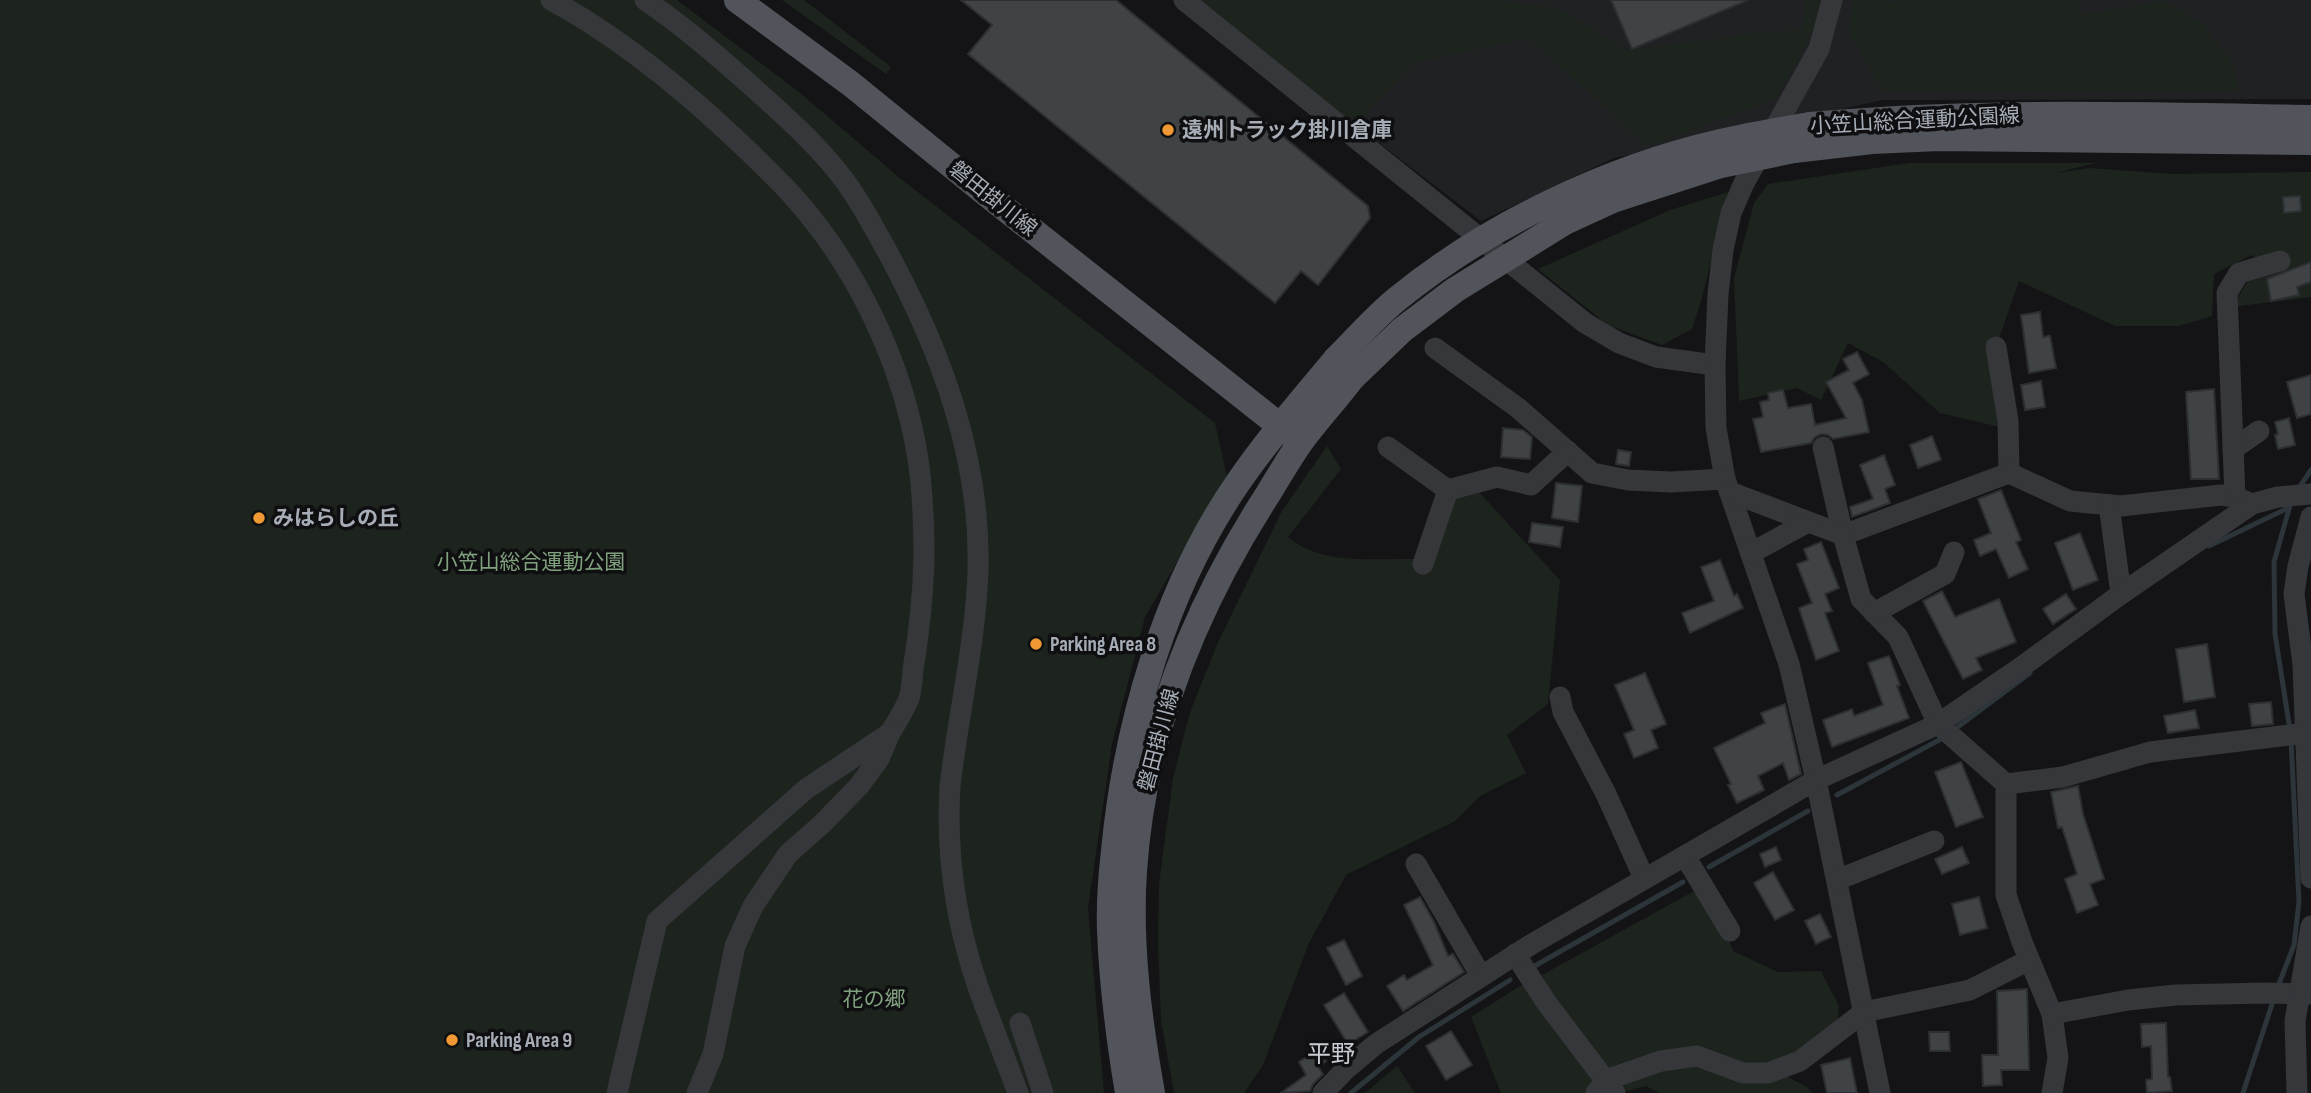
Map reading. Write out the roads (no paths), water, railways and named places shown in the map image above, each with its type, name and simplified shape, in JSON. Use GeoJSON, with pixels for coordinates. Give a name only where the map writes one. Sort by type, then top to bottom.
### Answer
{"type":"FeatureCollection","features":[{"type":"Feature","properties":{"kind":"main road","name":"磐田掛川線"},"geometry":{"type":"LineString","coordinates":[[737,0],[851,84],[1291,434]]}},
{"type":"Feature","properties":{"kind":"main road","name":"小笠山総合運動公園線"},"geometry":{"type":"LineString","coordinates":[[1291,434],[1396,300],[1446,263],[1512,221],[1604,180],[1666,157],[1720,142],[1810,125],[1884,118],[1964,115],[2311,118]]}},
{"type":"Feature","properties":{"kind":"main road","name":"小笠山総合運動公園線"},"geometry":{"type":"LineString","coordinates":[[1344,369],[1455,290],[1565,222],[1613,200],[1721,165],[1794,150],[1939,138],[2311,142]]}},
{"type":"Feature","properties":{"kind":"main road","name":"磐田掛川線"},"geometry":{"type":"LineString","coordinates":[[1128,1093],[1119,1038],[1110,928],[1116,827],[1129,753],[1158,644],[1179,591],[1236,485],[1291,434]]}},
{"type":"Feature","properties":{"kind":"main road","name":"磐田掛川線"},"geometry":{"type":"LineString","coordinates":[[1152,1093],[1136,985],[1133,917],[1135,860],[1152,758],[1184,653],[1291,434]]}},
{"type":"Feature","properties":{"kind":"street"},"geometry":{"type":"LineString","coordinates":[[551,0],[605,32],[658,71],[722,126],[793,196],[849,272],[879,332],[905,402],[918,457],[923,505],[923,577],[909,699],[878,759],[859,786],[788,854],[753,906],[735,946],[713,1054],[697,1093]]}},
{"type":"Feature","properties":{"kind":"street"},"geometry":{"type":"LineString","coordinates":[[645,0],[674,19],[724,61],[807,137],[840,174],[859,201],[916,308],[949,388],[974,494],[978,571],[973,627],[950,786],[948,811],[952,874],[968,955],[1018,1093]]}},
{"type":"Feature","properties":{"kind":"street"},"geometry":{"type":"LineString","coordinates":[[1184,0],[1585,323],[1619,343],[1657,357],[1716,365]]}},
{"type":"Feature","properties":{"kind":"street"},"geometry":{"type":"LineString","coordinates":[[1832,0],[1819,49],[1744,183],[1731,213],[1723,250],[1716,365],[1716,428],[1728,485],[1789,664],[1816,780],[1880,1093]]}},
{"type":"Feature","properties":{"kind":"street"},"geometry":{"type":"LineString","coordinates":[[2244,501],[2233,449],[2227,293],[2239,273],[2280,261]]}},
{"type":"Feature","properties":{"kind":"street"},"geometry":{"type":"LineString","coordinates":[[1996,347],[2008,421],[2009,473]]}},
{"type":"Feature","properties":{"kind":"street"},"geometry":{"type":"LineString","coordinates":[[1435,348],[1518,408],[1592,473],[1628,480],[1728,485],[1843,536],[2009,473],[2070,501],[2121,506],[2221,495],[2244,501],[2310,494]]}},
{"type":"Feature","properties":{"kind":"street"},"geometry":{"type":"LineString","coordinates":[[2233,449],[2259,431]]}},
{"type":"Feature","properties":{"kind":"street"},"geometry":{"type":"LineString","coordinates":[[1388,447],[1448,490]]}},
{"type":"Feature","properties":{"kind":"street"},"geometry":{"type":"LineString","coordinates":[[1824,447],[1860,599],[1898,637],[1938,724],[2006,783],[2063,777],[2150,752],[2295,734]]}},
{"type":"Feature","properties":{"kind":"street"},"geometry":{"type":"LineString","coordinates":[[1448,490],[1497,477],[1531,485],[1568,451]]}},
{"type":"Feature","properties":{"kind":"street"},"geometry":{"type":"LineString","coordinates":[[1423,564],[1448,490]]}},
{"type":"Feature","properties":{"kind":"street"},"geometry":{"type":"LineString","coordinates":[[1324,1093],[1345,1070],[1376,1044],[1515,954],[1816,780],[1938,724],[2020,668],[2244,501]]}},
{"type":"Feature","properties":{"kind":"street"},"geometry":{"type":"LineString","coordinates":[[2109,505],[2120,594]]}},
{"type":"Feature","properties":{"kind":"street"},"geometry":{"type":"LineString","coordinates":[[2311,517],[2298,566],[2302,593],[2303,665],[2295,734],[2311,848],[2311,878]]}},
{"type":"Feature","properties":{"kind":"street"},"geometry":{"type":"LineString","coordinates":[[1751,553],[1808,522]]}},
{"type":"Feature","properties":{"kind":"street"},"geometry":{"type":"LineString","coordinates":[[1874,612],[1945,574],[1954,552]]}},
{"type":"Feature","properties":{"kind":"street"},"geometry":{"type":"LineString","coordinates":[[1560,696],[1563,712],[1606,794],[1644,878]]}},
{"type":"Feature","properties":{"kind":"street"},"geometry":{"type":"LineString","coordinates":[[617,1093],[657,921],[806,789],[890,733]]}},
{"type":"Feature","properties":{"kind":"street"},"geometry":{"type":"LineString","coordinates":[[2006,783],[2006,895],[2052,1014],[2058,1058],[2052,1093]]}},
{"type":"Feature","properties":{"kind":"street"},"geometry":{"type":"LineString","coordinates":[[1837,880],[1934,841]]}},
{"type":"Feature","properties":{"kind":"street"},"geometry":{"type":"LineString","coordinates":[[1685,856],[1730,931]]}},
{"type":"Feature","properties":{"kind":"street"},"geometry":{"type":"LineString","coordinates":[[1416,864],[1481,976]]}},
{"type":"Feature","properties":{"kind":"street"},"geometry":{"type":"LineString","coordinates":[[2297,1093],[2304,1066],[2289,994],[2311,933]]}},
{"type":"Feature","properties":{"kind":"street"},"geometry":{"type":"LineString","coordinates":[[1515,954],[1606,1089],[1661,1061],[1697,1056],[1742,1073],[1768,1073],[1801,1061],[1864,1012],[1970,990],[2029,960]]}},
{"type":"Feature","properties":{"kind":"street"},"geometry":{"type":"LineString","coordinates":[[2052,1014],[2128,1000],[2176,995],[2289,994]]}},
{"type":"Feature","properties":{"kind":"street"},"geometry":{"type":"LineString","coordinates":[[1020,1023],[1043,1093]]}},
{"type":"Feature","properties":{"kind":"waterway"},"geometry":{"type":"LineString","coordinates":[[2297,491],[2311,470]]}},
{"type":"Feature","properties":{"kind":"waterway"},"geometry":{"type":"LineString","coordinates":[[2290,730],[2275,634],[2274,562],[2291,502]]}},
{"type":"Feature","properties":{"kind":"waterway"},"geometry":{"type":"LineString","coordinates":[[2209,546],[2288,508]]}},
{"type":"Feature","properties":{"kind":"waterway"},"geometry":{"type":"LineString","coordinates":[[1959,726],[2030,673]]}},
{"type":"Feature","properties":{"kind":"waterway"},"geometry":{"type":"LineString","coordinates":[[1837,795],[1941,739]]}},
{"type":"Feature","properties":{"kind":"waterway"},"geometry":{"type":"LineString","coordinates":[[2277,989],[2294,945],[2299,902],[2291,740]]}},
{"type":"Feature","properties":{"kind":"waterway"},"geometry":{"type":"LineString","coordinates":[[1709,867],[1808,811]]}},
{"type":"Feature","properties":{"kind":"waterway"},"geometry":{"type":"LineString","coordinates":[[1531,968],[1683,882]]}},
{"type":"Feature","properties":{"kind":"waterway"},"geometry":{"type":"LineString","coordinates":[[1351,1093],[1419,1037],[1510,980]]}},
{"type":"Feature","properties":{"kind":"waterway"},"geometry":{"type":"LineString","coordinates":[[2243,1093],[2274,998]]}},
{"type":"Feature","properties":{"kind":"place","name":"遠州トラック掛川倉庫"},"geometry":{"type":"Point","coordinates":[1168,130]}},
{"type":"Feature","properties":{"kind":"place","name":"みはらしの丘"},"geometry":{"type":"Point","coordinates":[259,518]}},
{"type":"Feature","properties":{"kind":"place","name":"Parking Area 8"},"geometry":{"type":"Point","coordinates":[1036,644]}},
{"type":"Feature","properties":{"kind":"place","name":"Parking Area 9"},"geometry":{"type":"Point","coordinates":[452,1040]}},
{"type":"Feature","properties":{"kind":"district","name":"平野"},"geometry":{"type":"Point","coordinates":[1331,1054]}},
{"type":"Feature","properties":{"kind":"park label","name":"小笠山総合運動公園"},"geometry":{"type":"Point","coordinates":[531,562]}},
{"type":"Feature","properties":{"kind":"park label","name":"花の郷"},"geometry":{"type":"Point","coordinates":[874,999]}}]}
